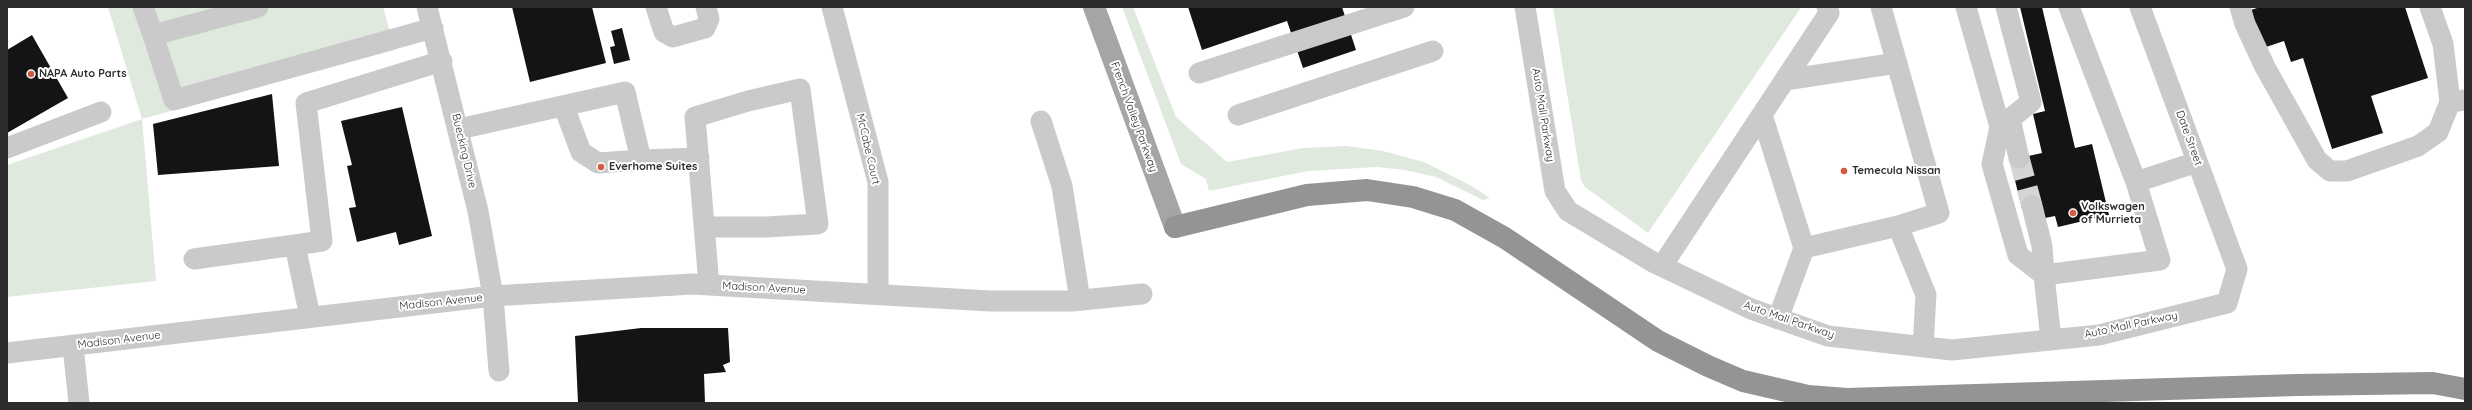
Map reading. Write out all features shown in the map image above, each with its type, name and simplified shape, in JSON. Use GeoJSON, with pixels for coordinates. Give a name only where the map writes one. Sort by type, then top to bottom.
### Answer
{"type":"FeatureCollection","features":[{"type":"Feature","properties":{"kind":"highway"},"geometry":{"type":"LineString","coordinates":[[1175,227],[1307,195],[1367,190],[1412,197],[1455,210],[1505,238],[1658,341],[1708,366],[1743,381],[1808,396],[1847,399],[2297,385],[2433,383],[2465,389]]}},
{"type":"Feature","properties":{"kind":"main road","name":"French Valley Parkway"},"geometry":{"type":"LineString","coordinates":[[1094,7],[1175,227]]}},
{"type":"Feature","properties":{"kind":"street"},"geometry":{"type":"LineString","coordinates":[[143,7],[174,100],[433,28]]}},
{"type":"Feature","properties":{"kind":"street"},"geometry":{"type":"LineString","coordinates":[[153,34],[258,7]]}},
{"type":"Feature","properties":{"kind":"street","name":"Buecking Drive"},"geometry":{"type":"LineString","coordinates":[[427,7],[459,129],[478,212],[493,296],[500,371]]}},
{"type":"Feature","properties":{"kind":"street"},"geometry":{"type":"LineString","coordinates":[[656,7],[664,32],[673,37],[705,28],[709,19],[706,7]]}},
{"type":"Feature","properties":{"kind":"street","name":"McCabe Court"},"geometry":{"type":"LineString","coordinates":[[832,7],[878,182],[878,294]]}},
{"type":"Feature","properties":{"kind":"street"},"geometry":{"type":"LineString","coordinates":[[1199,74],[1404,7]]}},
{"type":"Feature","properties":{"kind":"street","name":"Auto Mall Parkway"},"geometry":{"type":"LineString","coordinates":[[1525,7],[1555,191],[1568,211],[1662,266],[1744,306],[1778,319],[1828,336],[1952,350],[2098,335],[2227,304],[2237,269]]}},
{"type":"Feature","properties":{"kind":"street"},"geometry":{"type":"LineString","coordinates":[[1662,266],[1829,13],[1827,7]]}},
{"type":"Feature","properties":{"kind":"street"},"geometry":{"type":"LineString","coordinates":[[1804,248],[1898,226],[1939,213],[1882,7]]}},
{"type":"Feature","properties":{"kind":"street"},"geometry":{"type":"LineString","coordinates":[[1966,7],[2005,123],[2019,158]]}},
{"type":"Feature","properties":{"kind":"street"},"geometry":{"type":"LineString","coordinates":[[2006,7],[2031,102],[2005,123],[1992,164],[2018,255],[2044,275],[2160,260],[2136,182],[2069,7]]}},
{"type":"Feature","properties":{"kind":"street","name":"Date Street"},"geometry":{"type":"LineString","coordinates":[[2140,7],[2237,269]]}},
{"type":"Feature","properties":{"kind":"street"},"geometry":{"type":"LineString","coordinates":[[2240,7],[2245,24],[2265,67],[2317,160],[2330,171],[2347,171],[2418,146],[2438,132],[2458,101],[2443,44],[2430,7]]}},
{"type":"Feature","properties":{"kind":"street"},"geometry":{"type":"LineString","coordinates":[[1238,115],[1433,51]]}},
{"type":"Feature","properties":{"kind":"street"},"geometry":{"type":"LineString","coordinates":[[194,259],[322,241],[306,102],[442,61]]}},
{"type":"Feature","properties":{"kind":"street"},"geometry":{"type":"LineString","coordinates":[[1785,80],[1897,63]]}},
{"type":"Feature","properties":{"kind":"street"},"geometry":{"type":"LineString","coordinates":[[706,227],[766,227],[818,224],[800,89],[748,101],[695,118],[706,227],[709,285]]}},
{"type":"Feature","properties":{"kind":"street"},"geometry":{"type":"LineString","coordinates":[[459,129],[564,107],[625,92],[641,160]]}},
{"type":"Feature","properties":{"kind":"street"},"geometry":{"type":"LineString","coordinates":[[564,107],[581,152],[598,163],[699,158]]}},
{"type":"Feature","properties":{"kind":"street"},"geometry":{"type":"LineString","coordinates":[[7,148],[101,112]]}},
{"type":"Feature","properties":{"kind":"street"},"geometry":{"type":"LineString","coordinates":[[1762,115],[1804,248],[1778,319]]}},
{"type":"Feature","properties":{"kind":"street"},"geometry":{"type":"LineString","coordinates":[[1040,121],[1062,186],[1080,300]]}},
{"type":"Feature","properties":{"kind":"street"},"geometry":{"type":"LineString","coordinates":[[2136,182],[2197,162]]}},
{"type":"Feature","properties":{"kind":"street"},"geometry":{"type":"LineString","coordinates":[[2032,206],[2042,246],[2051,340]]}},
{"type":"Feature","properties":{"kind":"street"},"geometry":{"type":"LineString","coordinates":[[1898,226],[1926,295],[1923,347]]}},
{"type":"Feature","properties":{"kind":"street"},"geometry":{"type":"LineString","coordinates":[[295,245],[310,317]]}},
{"type":"Feature","properties":{"kind":"street","name":"Madison Avenue"},"geometry":{"type":"LineString","coordinates":[[7,353],[493,296],[692,284],[990,301],[1080,300],[1142,294]]}},
{"type":"Feature","properties":{"kind":"street"},"geometry":{"type":"LineString","coordinates":[[73,346],[79,403]]}},
{"type":"Feature","properties":{"kind":"shaded area"},"geometry":{"type":"Polygon","coordinates":[[[108,7],[383,7],[395,50],[142,119],[108,7]]]}},
{"type":"Feature","properties":{"kind":"shaded area"},"geometry":{"type":"Polygon","coordinates":[[[1122,7],[1133,7],[1176,117],[1227,162],[1303,148],[1346,146],[1383,151],[1424,162],[1470,185],[1490,198],[1483,200],[1436,177],[1405,170],[1377,167],[1308,171],[1209,191],[1206,179],[1181,164],[1122,7]]]}},
{"type":"Feature","properties":{"kind":"shaded area"},"geometry":{"type":"Polygon","coordinates":[[[1553,7],[1799,7],[1800,9],[1648,233],[1585,187],[1581,180],[1553,7]]]}},
{"type":"Feature","properties":{"kind":"shaded area"},"geometry":{"type":"Polygon","coordinates":[[[142,119],[156,281],[7,297],[7,165],[142,119]]]}},
{"type":"Feature","properties":{"kind":"building"},"geometry":{"type":"Polygon","coordinates":[[[512,7],[592,7],[606,63],[530,82],[512,7]]]}},
{"type":"Feature","properties":{"kind":"building"},"geometry":{"type":"Polygon","coordinates":[[[1188,7],[1342,7],[1356,50],[1303,68],[1287,21],[1202,50],[1188,7]]]}},
{"type":"Feature","properties":{"kind":"building"},"geometry":{"type":"Polygon","coordinates":[[[2020,7],[2042,7],[2075,148],[2092,144],[2109,215],[2058,227],[2055,216],[2045,218],[2042,204],[2022,209],[2010,160],[2042,153],[2033,114],[2045,111],[2020,7]]]}},
{"type":"Feature","properties":{"kind":"building"},"geometry":{"type":"Polygon","coordinates":[[[2260,7],[2405,7],[2428,78],[2371,96],[2383,133],[2332,149],[2303,58],[2291,62],[2284,41],[2263,48],[2251,10],[2260,7]]]}},
{"type":"Feature","properties":{"kind":"building"},"geometry":{"type":"Polygon","coordinates":[[[622,28],[630,60],[614,64],[610,47],[615,46],[611,31],[622,28]]]}},
{"type":"Feature","properties":{"kind":"building","name":"NAPA Auto Parts"},"geometry":{"type":"Polygon","coordinates":[[[32,35],[68,98],[7,133],[7,50],[32,35]]]}},
{"type":"Feature","properties":{"kind":"building"},"geometry":{"type":"Polygon","coordinates":[[[272,94],[279,166],[158,175],[153,124],[272,94]]]}},
{"type":"Feature","properties":{"kind":"building"},"geometry":{"type":"Polygon","coordinates":[[[402,107],[432,236],[399,245],[396,232],[357,242],[349,208],[356,207],[347,166],[352,165],[341,121],[402,107]]]}},
{"type":"Feature","properties":{"kind":"building"},"geometry":{"type":"Polygon","coordinates":[[[641,328],[728,328],[730,362],[723,365],[726,372],[704,374],[705,403],[578,403],[575,336],[641,328]]]}},
{"type":"Feature","properties":{"kind":"tunnel"},"geometry":{"type":"LineString","coordinates":[[2019,158],[2032,206]]}},
{"type":"Feature","properties":{"kind":"place","name":"NAPA Auto Parts"},"geometry":{"type":"Point","coordinates":[31,74]}},
{"type":"Feature","properties":{"kind":"place","name":"Everhome Suites"},"geometry":{"type":"Point","coordinates":[601,167]}},
{"type":"Feature","properties":{"kind":"place","name":"Temecula Nissan"},"geometry":{"type":"Point","coordinates":[1844,171]}},
{"type":"Feature","properties":{"kind":"place","name":"Volkswagen of Murrieta"},"geometry":{"type":"Point","coordinates":[2073,213]}}]}
